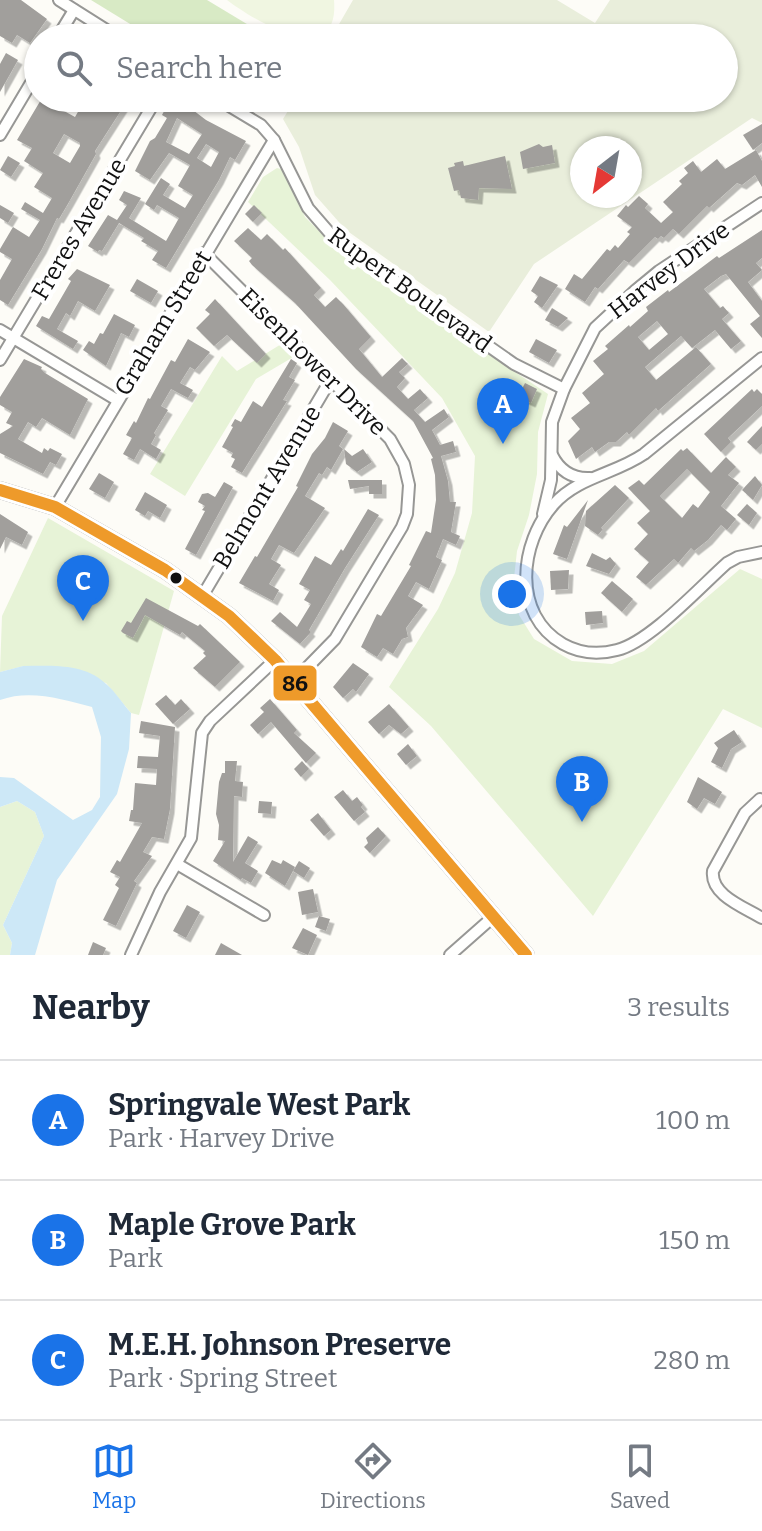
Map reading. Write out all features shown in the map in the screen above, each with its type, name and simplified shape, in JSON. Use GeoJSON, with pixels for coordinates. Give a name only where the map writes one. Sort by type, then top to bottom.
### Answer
{"type":"FeatureCollection","features":[{"type":"Feature","properties":{"kind":"main road"},"geometry":{"type":"LineString","coordinates":[[0,490],[55,507],[203,595],[275,660],[526,955]]}},
{"type":"Feature","properties":{"kind":"street"},"geometry":{"type":"LineString","coordinates":[[59,0],[96,24]]}},
{"type":"Feature","properties":{"kind":"street"},"geometry":{"type":"LineString","coordinates":[[66,24],[74,10]]}},
{"type":"Feature","properties":{"kind":"street"},"geometry":{"type":"LineString","coordinates":[[0,135],[24,95]]}},
{"type":"Feature","properties":{"kind":"street","name":"Freres Avenue"},"geometry":{"type":"LineString","coordinates":[[0,360],[149,112]]}},
{"type":"Feature","properties":{"kind":"street","name":"Rupert Boulevard"},"geometry":{"type":"LineString","coordinates":[[239,112],[261,125],[274,140],[308,208],[334,238],[514,364],[564,389]]}},
{"type":"Feature","properties":{"kind":"street","name":"Graham Street"},"geometry":{"type":"LineString","coordinates":[[55,507],[274,140]]}},
{"type":"Feature","properties":{"kind":"street","name":"Harvey Drive"},"geometry":{"type":"LineString","coordinates":[[760,554],[738,557],[727,563],[649,632],[620,650],[595,653],[571,648],[550,635],[530,607],[525,581],[527,564],[549,492],[552,422],[589,337],[604,318],[659,271],[762,203]]}},
{"type":"Feature","properties":{"kind":"street","name":"Eisenhower Drive"},"geometry":{"type":"LineString","coordinates":[[204,253],[390,439],[407,471],[409,500],[402,527],[344,626],[326,651],[293,682]]}},
{"type":"Feature","properties":{"kind":"street"},"geometry":{"type":"LineString","coordinates":[[0,330],[117,400]]}},
{"type":"Feature","properties":{"kind":"street"},"geometry":{"type":"LineString","coordinates":[[538,527],[559,499],[573,488],[624,467],[644,454],[762,358]]}},
{"type":"Feature","properties":{"kind":"street","name":"Belmont Avenue"},"geometry":{"type":"LineString","coordinates":[[203,595],[331,379]]}},
{"type":"Feature","properties":{"kind":"street"},"geometry":{"type":"LineString","coordinates":[[550,448],[557,464],[569,474],[580,478],[596,477]]}},
{"type":"Feature","properties":{"kind":"street"},"geometry":{"type":"LineString","coordinates":[[131,955],[193,829],[199,740],[204,729],[275,660]]}},
{"type":"Feature","properties":{"kind":"street"},"geometry":{"type":"LineString","coordinates":[[760,799],[745,813],[713,871],[712,879],[718,891],[762,918]]}},
{"type":"Feature","properties":{"kind":"street"},"geometry":{"type":"LineString","coordinates":[[177,864],[264,915]]}},
{"type":"Feature","properties":{"kind":"street"},"geometry":{"type":"LineString","coordinates":[[450,955],[493,917]]}},
{"type":"Feature","properties":{"kind":"green space"},"geometry":{"type":"Polygon","coordinates":[[[91,0],[207,0],[247,24],[130,24],[91,0]]]}},
{"type":"Feature","properties":{"kind":"green space"},"geometry":{"type":"Polygon","coordinates":[[[227,0],[334,0],[330,24],[266,24],[227,0]]]}},
{"type":"Feature","properties":{"kind":"green space"},"geometry":{"type":"Polygon","coordinates":[[[353,0],[557,0],[595,23],[610,0],[762,0],[762,123],[752,118],[642,192],[642,136],[570,136],[570,208],[618,208],[534,264],[489,332],[346,230],[315,195],[299,147],[283,119],[287,112],[738,112],[738,24],[339,24],[353,0]]]}},
{"type":"Feature","properties":{"kind":"green space"},"geometry":{"type":"Polygon","coordinates":[[[277,168],[287,176],[305,217],[349,261],[548,394],[538,432],[537,474],[529,515],[517,551],[513,587],[519,615],[534,639],[572,661],[612,664],[644,651],[740,569],[762,579],[762,728],[723,709],[593,916],[431,726],[389,687],[438,609],[455,573],[472,513],[475,456],[442,398],[330,280],[248,202],[263,177],[277,168]]]}},
{"type":"Feature","properties":{"kind":"green space"},"geometry":{"type":"Polygon","coordinates":[[[283,343],[295,356],[256,379],[185,496],[150,474],[222,356],[237,371],[283,343]]]}},
{"type":"Feature","properties":{"kind":"green space"},"geometry":{"type":"Polygon","coordinates":[[[48,518],[174,591],[139,715],[131,713],[106,683],[24,666],[0,672],[2,616],[48,518]]]}},
{"type":"Feature","properties":{"kind":"green space"},"geometry":{"type":"Polygon","coordinates":[[[17,801],[35,812],[44,836],[3,925],[12,943],[10,955],[0,955],[0,807],[17,801]]]}},
{"type":"Feature","properties":{"kind":"water"},"geometry":{"type":"Polygon","coordinates":[[[23,666],[66,667],[87,672],[109,686],[131,713],[129,749],[117,794],[57,880],[35,955],[10,955],[12,943],[3,925],[44,836],[35,812],[17,801],[0,807],[0,777],[14,778],[73,820],[92,810],[100,797],[101,737],[92,707],[34,695],[0,700],[0,672],[23,666]]]}},
{"type":"Feature","properties":{"kind":"building"},"geometry":{"type":"Polygon","coordinates":[[[0,0],[21,0],[47,19],[43,24],[24,24],[24,39],[17,35],[12,43],[0,36],[0,0]]]}},
{"type":"Feature","properties":{"kind":"building"},"geometry":{"type":"Polygon","coordinates":[[[6,53],[18,60],[0,92],[0,64],[6,53]]]}},
{"type":"Feature","properties":{"kind":"building"},"geometry":{"type":"Polygon","coordinates":[[[34,112],[66,112],[75,117],[78,112],[120,112],[8,305],[0,300],[0,280],[12,259],[0,249],[13,227],[29,237],[40,220],[21,209],[25,202],[43,213],[52,198],[34,187],[43,173],[24,161],[32,148],[17,140],[34,112]],[[64,134],[53,153],[70,163],[80,146],[64,134]]]}},
{"type":"Feature","properties":{"kind":"building"},"geometry":{"type":"Polygon","coordinates":[[[164,112],[196,112],[246,141],[235,160],[230,157],[166,268],[152,260],[158,251],[119,223],[102,251],[98,252],[88,246],[108,215],[117,220],[127,205],[119,200],[124,191],[141,198],[129,218],[166,241],[179,218],[157,205],[154,210],[145,204],[161,178],[170,184],[163,195],[185,208],[193,195],[178,186],[190,165],[169,153],[150,180],[135,171],[150,141],[167,118],[162,115],[164,112]],[[177,118],[166,142],[189,154],[202,134],[177,118]],[[206,144],[197,158],[211,167],[219,152],[206,144]]]}},
{"type":"Feature","properties":{"kind":"building"},"geometry":{"type":"Polygon","coordinates":[[[762,124],[762,143],[753,150],[743,135],[762,124]]]}},
{"type":"Feature","properties":{"kind":"building"},"geometry":{"type":"Polygon","coordinates":[[[539,144],[543,147],[552,145],[555,163],[523,169],[520,152],[539,144]]]}},
{"type":"Feature","properties":{"kind":"building"},"geometry":{"type":"Polygon","coordinates":[[[756,150],[762,161],[762,187],[755,175],[742,185],[737,183],[709,208],[707,206],[679,234],[673,229],[664,238],[655,237],[629,263],[624,260],[598,289],[595,287],[585,302],[565,289],[574,274],[582,279],[607,249],[610,251],[615,245],[618,248],[630,234],[627,232],[632,227],[617,216],[624,208],[642,208],[642,199],[648,204],[645,208],[661,223],[673,212],[663,202],[682,184],[679,181],[688,173],[684,168],[693,161],[701,172],[717,159],[725,169],[756,150]]]}},
{"type":"Feature","properties":{"kind":"building"},"geometry":{"type":"Polygon","coordinates":[[[8,156],[20,163],[11,177],[0,170],[8,156]]]}},
{"type":"Feature","properties":{"kind":"building"},"geometry":{"type":"Polygon","coordinates":[[[505,156],[512,189],[479,188],[478,200],[461,198],[459,190],[454,191],[448,168],[455,166],[454,163],[463,161],[464,166],[505,156]]]}},
{"type":"Feature","properties":{"kind":"building"},"geometry":{"type":"Polygon","coordinates":[[[0,205],[14,213],[8,223],[0,218],[0,205]]]}},
{"type":"Feature","properties":{"kind":"building"},"geometry":{"type":"Polygon","coordinates":[[[254,205],[262,213],[253,222],[245,214],[254,205]]]}},
{"type":"Feature","properties":{"kind":"building"},"geometry":{"type":"Polygon","coordinates":[[[248,228],[261,240],[267,234],[283,250],[285,248],[321,288],[314,295],[325,307],[336,297],[343,304],[371,337],[359,349],[382,377],[402,358],[408,364],[399,372],[405,378],[397,387],[408,399],[420,389],[428,398],[414,410],[425,422],[444,409],[449,417],[432,430],[440,445],[453,441],[456,452],[441,456],[450,502],[456,502],[451,532],[460,536],[456,545],[443,539],[436,557],[442,560],[429,589],[416,582],[408,596],[423,605],[406,628],[408,637],[402,639],[393,654],[383,648],[377,657],[361,647],[377,614],[381,616],[411,566],[426,531],[431,533],[436,500],[433,458],[413,421],[356,369],[295,303],[252,265],[249,261],[252,258],[234,241],[248,228]]]}},
{"type":"Feature","properties":{"kind":"building"},"geometry":{"type":"Polygon","coordinates":[[[762,230],[762,258],[756,263],[762,270],[748,282],[762,301],[762,338],[750,324],[760,316],[726,274],[721,276],[704,289],[720,308],[723,306],[729,313],[722,319],[741,341],[731,349],[715,330],[692,348],[681,336],[645,367],[656,380],[696,347],[711,364],[658,411],[656,408],[629,435],[627,432],[616,442],[609,442],[595,452],[592,447],[576,459],[568,441],[580,429],[571,418],[590,403],[582,393],[604,374],[593,361],[608,349],[605,346],[648,311],[646,307],[717,256],[719,258],[762,230]],[[657,321],[638,337],[649,350],[668,334],[657,321]]]}},
{"type":"Feature","properties":{"kind":"building"},"geometry":{"type":"Polygon","coordinates":[[[77,269],[110,285],[95,311],[78,301],[70,316],[66,313],[57,329],[78,341],[73,349],[36,326],[42,316],[49,319],[71,281],[68,279],[77,269]]]}},
{"type":"Feature","properties":{"kind":"building"},"geometry":{"type":"Polygon","coordinates":[[[540,276],[558,285],[542,308],[534,302],[538,296],[531,291],[540,276]]]}},
{"type":"Feature","properties":{"kind":"building"},"geometry":{"type":"Polygon","coordinates":[[[137,279],[158,291],[151,303],[130,291],[137,279]]]}},
{"type":"Feature","properties":{"kind":"building"},"geometry":{"type":"Polygon","coordinates":[[[215,299],[266,354],[257,363],[227,335],[214,346],[196,328],[210,314],[205,310],[215,299]]]}},
{"type":"Feature","properties":{"kind":"building"},"geometry":{"type":"Polygon","coordinates":[[[552,308],[568,318],[558,327],[545,320],[552,308]]]}},
{"type":"Feature","properties":{"kind":"building"},"geometry":{"type":"Polygon","coordinates":[[[114,314],[135,325],[129,337],[121,333],[106,366],[83,350],[89,341],[94,344],[100,333],[103,334],[114,314]]]}},
{"type":"Feature","properties":{"kind":"building"},"geometry":{"type":"Polygon","coordinates":[[[188,339],[210,352],[195,370],[190,367],[180,383],[193,390],[188,398],[171,389],[161,406],[168,410],[151,444],[161,450],[156,459],[140,449],[134,460],[123,454],[132,438],[126,435],[134,421],[136,423],[171,360],[175,362],[188,339]]]}},
{"type":"Feature","properties":{"kind":"building"},"geometry":{"type":"Polygon","coordinates":[[[536,339],[557,350],[549,363],[529,352],[536,339]]]}},
{"type":"Feature","properties":{"kind":"building"},"geometry":{"type":"Polygon","coordinates":[[[24,359],[42,367],[45,373],[88,399],[70,435],[42,418],[36,427],[28,422],[18,439],[42,453],[44,448],[48,451],[50,448],[62,454],[56,465],[50,462],[43,474],[0,453],[0,434],[13,426],[6,423],[12,412],[0,405],[0,397],[24,359]]]}},
{"type":"Feature","properties":{"kind":"building"},"geometry":{"type":"Polygon","coordinates":[[[291,359],[297,363],[289,377],[295,380],[283,400],[287,401],[242,473],[231,467],[235,459],[231,457],[233,453],[222,447],[231,426],[235,419],[241,422],[253,401],[262,407],[291,359]]]}},
{"type":"Feature","properties":{"kind":"building"},"geometry":{"type":"Polygon","coordinates":[[[525,383],[537,389],[531,403],[518,397],[525,383]]]}},
{"type":"Feature","properties":{"kind":"building"},"geometry":{"type":"Polygon","coordinates":[[[752,389],[762,394],[762,406],[728,438],[731,442],[721,452],[704,434],[752,389]]]}},
{"type":"Feature","properties":{"kind":"building"},"geometry":{"type":"Polygon","coordinates":[[[333,422],[348,431],[339,446],[343,449],[331,470],[327,467],[322,475],[319,473],[305,496],[325,508],[294,553],[279,545],[271,559],[281,565],[269,584],[279,590],[273,601],[239,583],[298,487],[312,454],[333,422]]]}},
{"type":"Feature","properties":{"kind":"building"},"geometry":{"type":"Polygon","coordinates":[[[762,426],[762,444],[756,450],[747,442],[762,426]]]}},
{"type":"Feature","properties":{"kind":"building"},"geometry":{"type":"Polygon","coordinates":[[[687,448],[711,473],[726,457],[736,467],[728,475],[739,483],[721,506],[736,519],[727,530],[721,525],[694,551],[691,548],[678,563],[674,559],[646,585],[636,577],[649,562],[634,549],[648,534],[637,523],[650,511],[628,488],[639,480],[644,485],[681,449],[687,448]],[[687,469],[660,496],[682,518],[693,504],[698,508],[710,492],[687,469]]]}},
{"type":"Feature","properties":{"kind":"building"},"geometry":{"type":"Polygon","coordinates":[[[344,449],[352,456],[363,449],[372,462],[357,472],[346,464],[344,449]]]}},
{"type":"Feature","properties":{"kind":"building"},"geometry":{"type":"Polygon","coordinates":[[[99,473],[114,482],[105,498],[89,489],[99,473]]]}},
{"type":"Feature","properties":{"kind":"building"},"geometry":{"type":"Polygon","coordinates":[[[755,476],[762,485],[753,500],[742,490],[755,476]]]}},
{"type":"Feature","properties":{"kind":"building"},"geometry":{"type":"Polygon","coordinates":[[[348,480],[382,480],[382,494],[369,494],[369,486],[350,489],[348,480]]]}},
{"type":"Feature","properties":{"kind":"building"},"geometry":{"type":"Polygon","coordinates":[[[224,482],[233,487],[196,555],[185,549],[205,511],[202,510],[205,506],[198,502],[202,494],[215,497],[224,482]]]}},
{"type":"Feature","properties":{"kind":"building"},"geometry":{"type":"Polygon","coordinates":[[[615,485],[629,498],[598,535],[585,526],[586,511],[615,485]]]}},
{"type":"Feature","properties":{"kind":"building"},"geometry":{"type":"Polygon","coordinates":[[[145,492],[167,505],[160,518],[148,511],[145,516],[135,510],[145,492]]]}},
{"type":"Feature","properties":{"kind":"building"},"geometry":{"type":"Polygon","coordinates":[[[588,500],[567,559],[553,554],[564,525],[567,527],[588,500]]]}},
{"type":"Feature","properties":{"kind":"building"},"geometry":{"type":"Polygon","coordinates":[[[747,504],[757,513],[749,525],[737,515],[747,504]]]}},
{"type":"Feature","properties":{"kind":"building"},"geometry":{"type":"Polygon","coordinates":[[[368,509],[379,515],[345,568],[309,630],[311,632],[300,644],[271,621],[280,612],[297,627],[311,604],[304,600],[310,590],[299,584],[315,556],[331,565],[368,509]]]}},
{"type":"Feature","properties":{"kind":"building"},"geometry":{"type":"Polygon","coordinates":[[[0,514],[28,532],[22,545],[6,537],[0,549],[0,514]]]}},
{"type":"Feature","properties":{"kind":"building"},"geometry":{"type":"Polygon","coordinates":[[[592,553],[606,560],[610,557],[616,564],[609,574],[586,566],[592,553]]]}},
{"type":"Feature","properties":{"kind":"building"},"geometry":{"type":"Polygon","coordinates":[[[569,570],[568,589],[551,590],[550,571],[569,570]]]}},
{"type":"Feature","properties":{"kind":"building"},"geometry":{"type":"Polygon","coordinates":[[[612,581],[633,599],[622,612],[601,593],[612,581]]]}},
{"type":"Feature","properties":{"kind":"building"},"geometry":{"type":"Polygon","coordinates":[[[146,598],[198,626],[200,624],[240,662],[215,687],[193,668],[206,656],[205,651],[182,632],[180,635],[145,615],[133,638],[123,633],[121,631],[127,621],[131,623],[146,598]]]}},
{"type":"Feature","properties":{"kind":"building"},"geometry":{"type":"Polygon","coordinates":[[[602,611],[603,623],[586,625],[585,612],[602,611]]]}},
{"type":"Feature","properties":{"kind":"building"},"geometry":{"type":"Polygon","coordinates":[[[353,663],[369,674],[356,692],[353,689],[343,698],[333,687],[353,663]]]}},
{"type":"Feature","properties":{"kind":"building"},"geometry":{"type":"Polygon","coordinates":[[[166,695],[175,705],[181,699],[190,709],[173,724],[155,704],[166,695]]]}},
{"type":"Feature","properties":{"kind":"building"},"geometry":{"type":"Polygon","coordinates":[[[270,699],[297,730],[294,733],[316,753],[306,763],[271,722],[258,734],[250,725],[264,712],[260,708],[270,699]]]}},
{"type":"Feature","properties":{"kind":"building"},"geometry":{"type":"Polygon","coordinates":[[[389,704],[409,727],[401,734],[389,725],[379,734],[368,722],[389,704]]]}},
{"type":"Feature","properties":{"kind":"building"},"geometry":{"type":"Polygon","coordinates":[[[141,721],[175,727],[170,809],[164,839],[152,837],[143,852],[152,856],[134,881],[137,883],[116,926],[103,920],[119,888],[115,885],[120,877],[110,872],[117,860],[120,862],[142,823],[129,821],[135,783],[156,785],[157,769],[137,768],[138,756],[158,757],[160,736],[139,733],[141,721]]]}},
{"type":"Feature","properties":{"kind":"building"},"geometry":{"type":"Polygon","coordinates":[[[734,730],[742,742],[731,749],[722,768],[711,762],[718,748],[714,743],[734,730]]]}},
{"type":"Feature","properties":{"kind":"building"},"geometry":{"type":"Polygon","coordinates":[[[408,744],[417,756],[406,765],[397,754],[408,744]]]}},
{"type":"Feature","properties":{"kind":"building"},"geometry":{"type":"Polygon","coordinates":[[[225,761],[237,761],[235,781],[243,782],[242,797],[234,796],[233,862],[248,836],[258,842],[245,863],[258,871],[251,883],[241,880],[213,861],[225,841],[218,840],[216,814],[225,761]]]}},
{"type":"Feature","properties":{"kind":"building"},"geometry":{"type":"Polygon","coordinates":[[[302,761],[309,769],[301,777],[294,769],[302,761]]]}},
{"type":"Feature","properties":{"kind":"building"},"geometry":{"type":"Polygon","coordinates":[[[698,777],[722,792],[715,804],[704,798],[697,809],[687,802],[698,777]]]}},
{"type":"Feature","properties":{"kind":"building"},"geometry":{"type":"Polygon","coordinates":[[[343,790],[352,801],[357,797],[363,805],[361,807],[365,812],[354,821],[334,797],[343,790]]]}},
{"type":"Feature","properties":{"kind":"building"},"geometry":{"type":"Polygon","coordinates":[[[259,801],[272,802],[271,814],[258,813],[259,801]]]}},
{"type":"Feature","properties":{"kind":"building"},"geometry":{"type":"Polygon","coordinates":[[[318,813],[331,830],[324,836],[310,820],[318,813]]]}},
{"type":"Feature","properties":{"kind":"building"},"geometry":{"type":"Polygon","coordinates":[[[378,827],[386,836],[370,853],[364,847],[368,843],[366,838],[378,827]]]}},
{"type":"Feature","properties":{"kind":"building"},"geometry":{"type":"Polygon","coordinates":[[[272,860],[281,864],[283,860],[295,867],[285,886],[265,873],[272,860]]]}},
{"type":"Feature","properties":{"kind":"building"},"geometry":{"type":"Polygon","coordinates":[[[299,861],[310,868],[304,878],[293,871],[299,861]]]}},
{"type":"Feature","properties":{"kind":"building"},"geometry":{"type":"Polygon","coordinates":[[[313,889],[318,912],[302,915],[298,892],[313,889]]]}},
{"type":"Feature","properties":{"kind":"building"},"geometry":{"type":"Polygon","coordinates":[[[187,905],[200,912],[186,938],[173,931],[187,905]]]}},
{"type":"Feature","properties":{"kind":"building"},"geometry":{"type":"Polygon","coordinates":[[[319,916],[330,919],[326,931],[315,927],[319,916]]]}},
{"type":"Feature","properties":{"kind":"building"},"geometry":{"type":"Polygon","coordinates":[[[303,928],[317,935],[308,955],[292,948],[303,928]]]}},
{"type":"Feature","properties":{"kind":"building"},"geometry":{"type":"Polygon","coordinates":[[[93,942],[106,948],[103,955],[88,955],[93,942]]]}},
{"type":"Feature","properties":{"kind":"building"},"geometry":{"type":"Polygon","coordinates":[[[221,943],[242,955],[215,955],[221,943]]]}},
{"type":"Feature","properties":{"kind":"transit line","name":"86"},"geometry":{"type":"LineString","coordinates":[[0,490],[55,507],[165,570],[229,616],[275,660],[526,955]]}},
{"type":"Feature","properties":{"kind":"place","name":"Springvale West Park"},"geometry":{"type":"Point","coordinates":[503,444]}},
{"type":"Feature","properties":{"kind":"place","name":"M.E.H. Johnson Preserve"},"geometry":{"type":"Point","coordinates":[83,621]}},
{"type":"Feature","properties":{"kind":"place","name":"Maple Grove Park"},"geometry":{"type":"Point","coordinates":[582,822]}}]}
